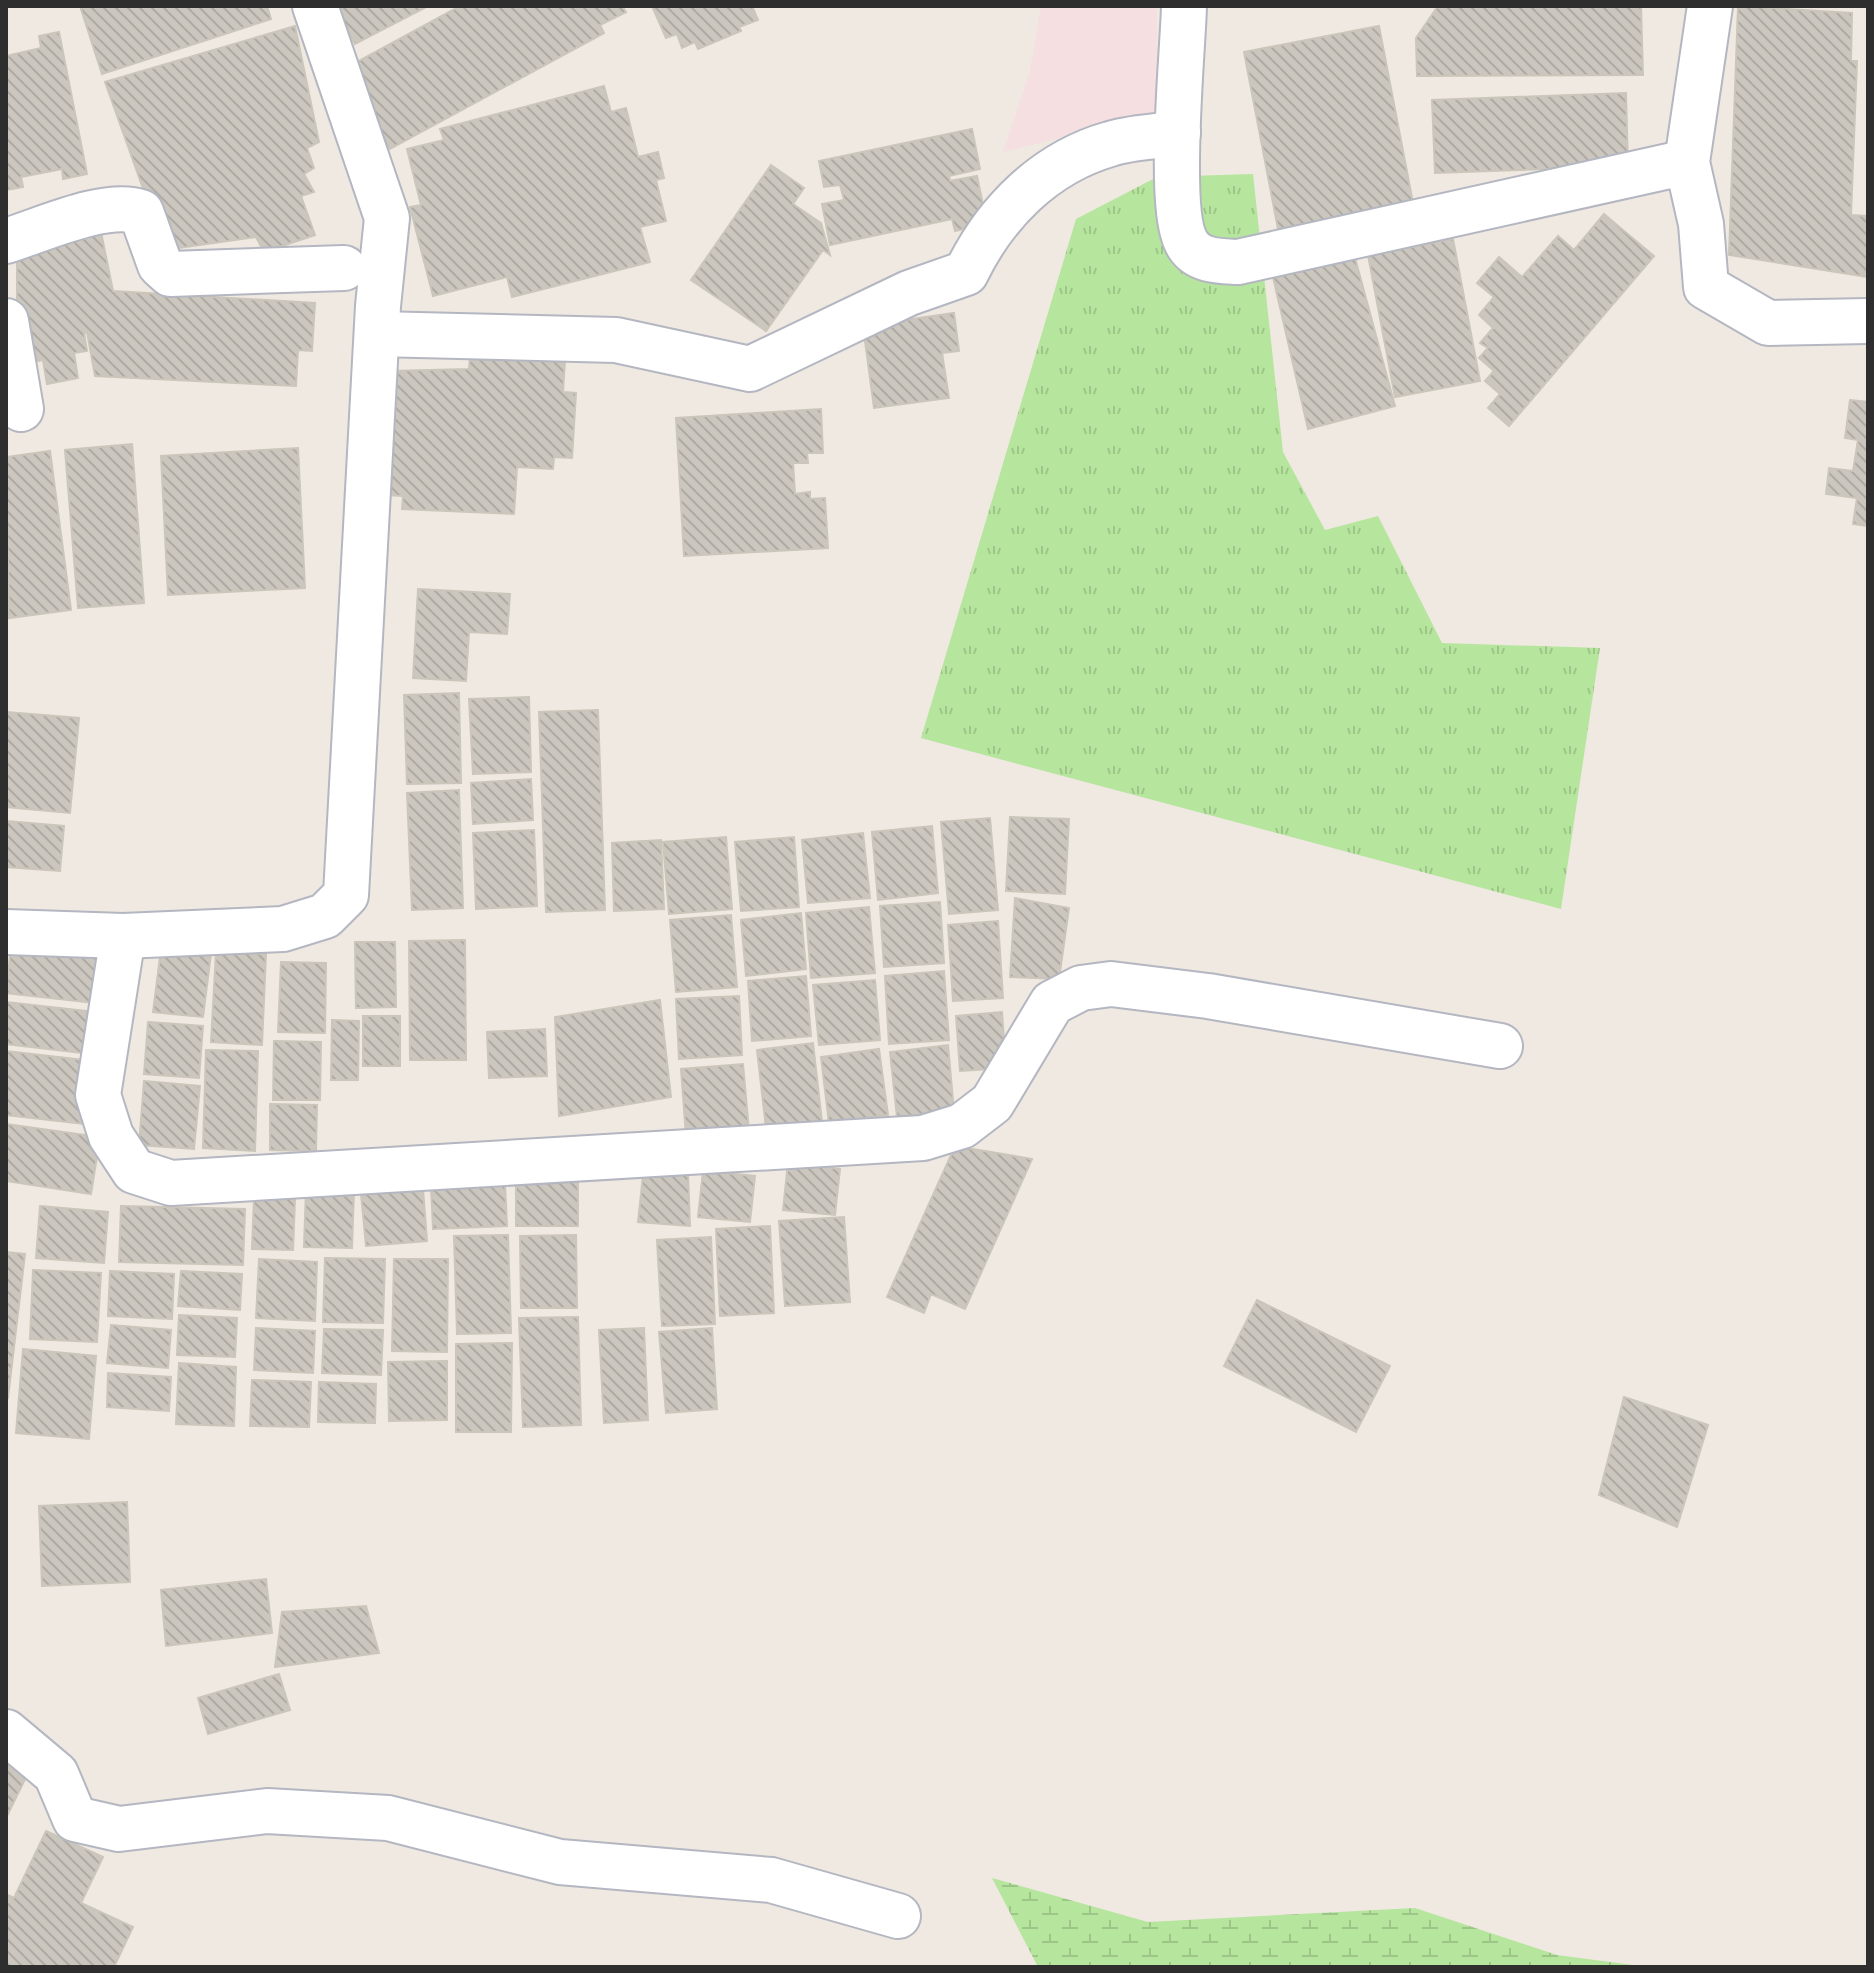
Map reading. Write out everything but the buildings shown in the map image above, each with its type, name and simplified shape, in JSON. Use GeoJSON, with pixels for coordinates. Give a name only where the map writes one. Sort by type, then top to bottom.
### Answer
{"type":"FeatureCollection","features":[{"type":"Feature","properties":{"kind":"street"},"geometry":{"type":"LineString","coordinates":[[6,932],[123,936],[283,929],[325,916],[346,895],[377,334],[387,218],[315,6]]}},
{"type":"Feature","properties":{"kind":"street"},"geometry":{"type":"LineString","coordinates":[[1184,6],[1178,133],[1179,215],[1188,245],[1205,259],[1238,262],[1687,162]]}},
{"type":"Feature","properties":{"kind":"street"},"geometry":{"type":"LineString","coordinates":[[1710,6],[1687,162],[1701,224],[1706,287],[1768,323],[1868,321]]}},
{"type":"Feature","properties":{"kind":"street"},"geometry":{"type":"LineString","coordinates":[[377,334],[616,340],[750,369],[909,293],[966,273],[981,242],[1005,209],[1050,173],[1109,144],[1178,133]]}},
{"type":"Feature","properties":{"kind":"street"},"geometry":{"type":"LineString","coordinates":[[6,241],[96,213],[129,209],[141,212],[160,265],[170,274],[344,268]]}},
{"type":"Feature","properties":{"kind":"street"},"geometry":{"type":"LineString","coordinates":[[6,321],[21,409]]}},
{"type":"Feature","properties":{"kind":"street"},"geometry":{"type":"LineString","coordinates":[[123,936],[98,1095],[111,1136],[134,1171],[171,1183],[923,1138],[962,1126],[992,1103],[1052,1003],[1081,988],[1111,984],[1208,996],[1500,1046]]}},
{"type":"Feature","properties":{"kind":"street"},"geometry":{"type":"LineString","coordinates":[[6,1732],[56,1774],[75,1819],[119,1829],[267,1811],[388,1818],[560,1862],[771,1880],[898,1916]]}},
{"type":"Feature","properties":{"kind":"shaded area"},"geometry":{"type":"Polygon","coordinates":[[[1041,6],[1157,6],[1157,114],[1003,152],[1030,71],[1041,6]]]}},
{"type":"Feature","properties":{"kind":"green space"},"geometry":{"type":"Polygon","coordinates":[[[1253,174],[1283,452],[1325,530],[1378,516],[1442,643],[1600,648],[1561,909],[921,738],[1076,219],[1157,177],[1253,174]]]}},
{"type":"Feature","properties":{"kind":"green space"},"geometry":{"type":"Polygon","coordinates":[[[992,1878],[1148,1922],[1415,1908],[1557,1955],[1648,1967],[1038,1967],[992,1878]]]}}]}
